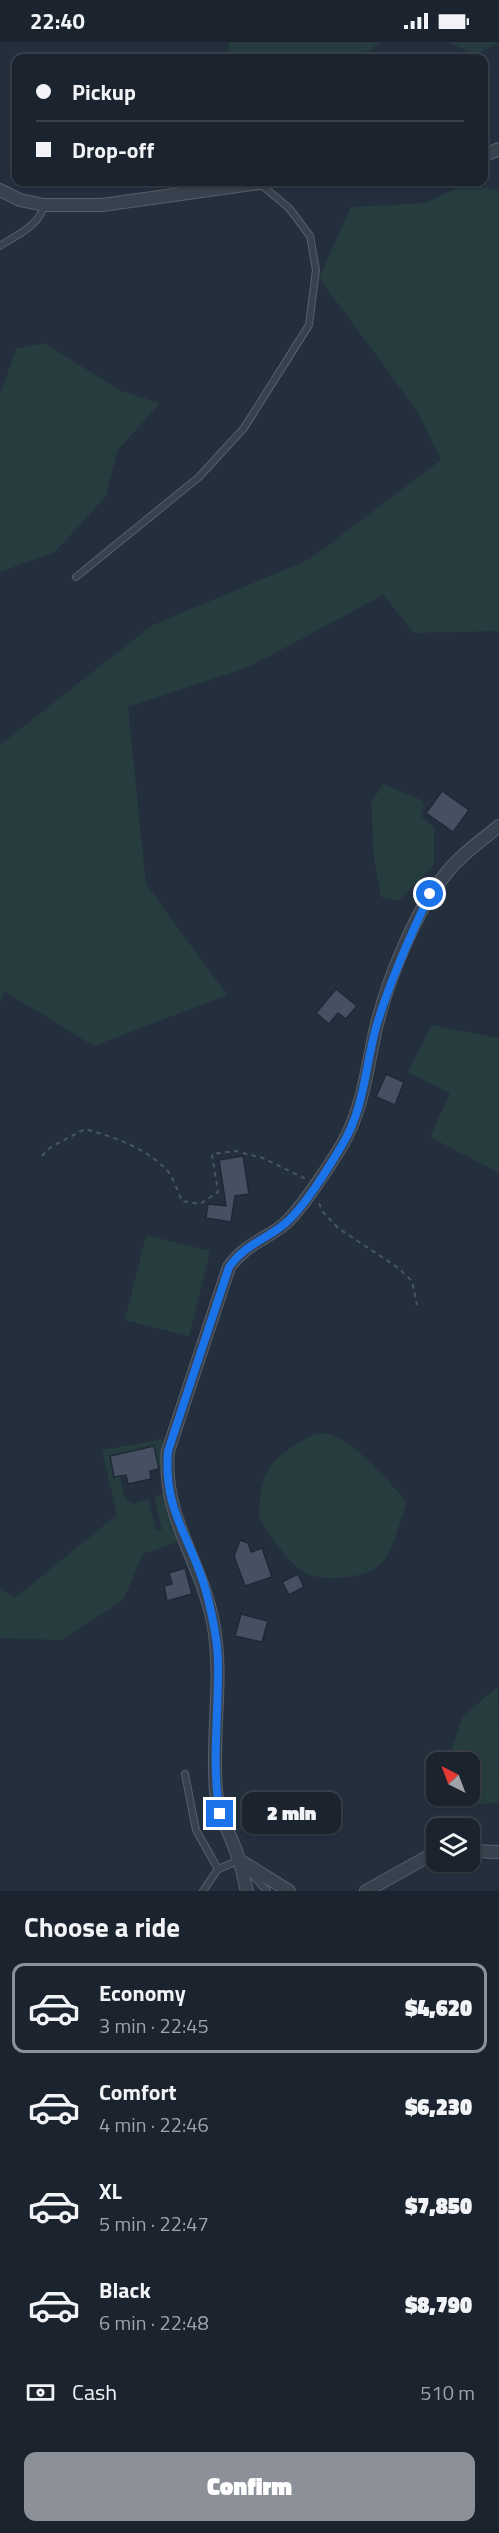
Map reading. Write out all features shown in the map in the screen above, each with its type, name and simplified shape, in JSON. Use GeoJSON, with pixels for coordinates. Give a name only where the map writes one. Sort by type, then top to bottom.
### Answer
{"type":"FeatureCollection","features":[{"type":"Feature","properties":{"kind":"street"},"geometry":{"type":"LineString","coordinates":[[0,190],[20,200],[44,205],[102,205],[235,186]]}},
{"type":"Feature","properties":{"kind":"street"},"geometry":{"type":"LineString","coordinates":[[247,1891],[239,1860],[220,1814],[216,1791],[218,1661],[213,1623],[205,1589],[169,1496],[166,1473],[168,1451],[229,1267],[239,1254],[282,1226],[294,1214],[342,1145],[355,1120],[364,1090],[376,1026],[400,958],[430,894],[446,873],[499,826]]}},
{"type":"Feature","properties":{"kind":"street"},"geometry":{"type":"LineString","coordinates":[[480,1851],[499,1852]]}},
{"type":"Feature","properties":{"kind":"street"},"geometry":{"type":"LineString","coordinates":[[366,1891],[426,1858]]}},
{"type":"Feature","properties":{"kind":"street"},"geometry":{"type":"LineString","coordinates":[[239,1860],[289,1891]]}},
{"type":"Feature","properties":{"kind":"lane"},"geometry":{"type":"LineString","coordinates":[[76,577],[199,477],[244,429],[309,325],[316,270],[310,236],[289,208],[267,186]]}},
{"type":"Feature","properties":{"kind":"lane"},"geometry":{"type":"LineString","coordinates":[[0,246],[34,223],[43,211],[44,205]]}},
{"type":"Feature","properties":{"kind":"lane"},"geometry":{"type":"LineString","coordinates":[[185,1774],[196,1830],[218,1869]]}},
{"type":"Feature","properties":{"kind":"lane"},"geometry":{"type":"LineString","coordinates":[[203,1891],[218,1869],[239,1860],[267,1891]]}},
{"type":"Feature","properties":{"kind":"path"},"geometry":{"type":"LineString","coordinates":[[42,1156],[51,1147],[85,1129],[114,1137],[133,1146],[166,1169],[182,1201],[200,1204],[218,1192],[212,1154],[235,1150],[263,1158],[315,1185],[317,1199],[323,1212],[338,1228],[397,1267],[412,1281],[417,1305]]}},
{"type":"Feature","properties":{"kind":"green space"},"geometry":{"type":"Polygon","coordinates":[[[229,42],[382,42],[363,54],[228,54],[229,42]]]}},
{"type":"Feature","properties":{"kind":"green space"},"geometry":{"type":"Polygon","coordinates":[[[448,42],[498,42],[474,54],[448,42]]]}},
{"type":"Feature","properties":{"kind":"green space"},"geometry":{"type":"Polygon","coordinates":[[[463,186],[476,186],[499,191],[499,631],[414,633],[383,595],[249,667],[128,707],[146,884],[227,995],[94,1046],[4,991],[0,1003],[0,745],[151,626],[310,559],[441,460],[418,412],[319,278],[351,207],[425,203],[463,186]]]}},
{"type":"Feature","properties":{"kind":"green space"},"geometry":{"type":"Polygon","coordinates":[[[44,343],[121,391],[160,403],[117,451],[106,496],[55,552],[0,572],[0,395],[16,349],[44,343]]]}},
{"type":"Feature","properties":{"kind":"green space"},"geometry":{"type":"Polygon","coordinates":[[[383,784],[421,800],[424,804],[421,817],[434,827],[434,865],[398,901],[381,897],[374,859],[371,803],[383,784]]]}},
{"type":"Feature","properties":{"kind":"green space"},"geometry":{"type":"Polygon","coordinates":[[[432,1025],[499,1038],[499,1173],[430,1137],[450,1093],[408,1072],[432,1025]]]}},
{"type":"Feature","properties":{"kind":"green space"},"geometry":{"type":"Polygon","coordinates":[[[146,1235],[210,1251],[189,1336],[125,1320],[146,1235]]]}},
{"type":"Feature","properties":{"kind":"green space"},"geometry":{"type":"Polygon","coordinates":[[[314,1434],[329,1434],[349,1444],[382,1474],[407,1503],[386,1558],[376,1568],[367,1572],[335,1578],[307,1574],[287,1557],[259,1518],[262,1486],[271,1466],[287,1450],[314,1434]]]}},
{"type":"Feature","properties":{"kind":"green space"},"geometry":{"type":"Polygon","coordinates":[[[163,1439],[162,1469],[159,1469],[154,1447],[110,1456],[114,1477],[120,1476],[125,1499],[133,1504],[148,1499],[156,1531],[162,1530],[154,1497],[165,1494],[180,1541],[143,1554],[123,1600],[62,1640],[0,1638],[0,1589],[15,1598],[117,1515],[102,1450],[163,1439]]]}},
{"type":"Feature","properties":{"kind":"green space"},"geometry":{"type":"Polygon","coordinates":[[[498,1686],[499,1803],[480,1804],[480,1752],[451,1752],[462,1718],[498,1686]]]}},
{"type":"Feature","properties":{"kind":"building"},"geometry":{"type":"Polygon","coordinates":[[[442,791],[469,810],[453,832],[426,813],[442,791]]]}},
{"type":"Feature","properties":{"kind":"building"},"geometry":{"type":"Polygon","coordinates":[[[336,989],[357,1006],[346,1019],[338,1013],[329,1024],[316,1013],[336,989]]]}},
{"type":"Feature","properties":{"kind":"building"},"geometry":{"type":"Polygon","coordinates":[[[386,1074],[404,1082],[395,1105],[376,1097],[386,1074]]]}},
{"type":"Feature","properties":{"kind":"building"},"geometry":{"type":"Polygon","coordinates":[[[243,1156],[249,1194],[235,1196],[231,1222],[206,1218],[208,1204],[226,1206],[219,1160],[243,1156]]]}},
{"type":"Feature","properties":{"kind":"building"},"geometry":{"type":"Polygon","coordinates":[[[154,1446],[159,1469],[150,1471],[151,1479],[128,1484],[126,1475],[114,1477],[110,1456],[154,1446]]]}},
{"type":"Feature","properties":{"kind":"building"},"geometry":{"type":"Polygon","coordinates":[[[240,1540],[248,1543],[251,1552],[262,1548],[272,1577],[245,1586],[234,1556],[240,1540]]]}},
{"type":"Feature","properties":{"kind":"building"},"geometry":{"type":"Polygon","coordinates":[[[185,1568],[192,1594],[167,1601],[164,1586],[172,1584],[169,1573],[185,1568]]]}},
{"type":"Feature","properties":{"kind":"building"},"geometry":{"type":"Polygon","coordinates":[[[298,1574],[304,1587],[289,1595],[282,1582],[298,1574]]]}},
{"type":"Feature","properties":{"kind":"building"},"geometry":{"type":"Polygon","coordinates":[[[241,1614],[268,1621],[262,1642],[235,1636],[241,1614]]]}},
{"type":"Feature","properties":{"kind":"route"},"geometry":{"type":"LineString","coordinates":[[220,1814],[216,1791],[218,1661],[213,1623],[205,1589],[174,1514],[169,1496],[166,1473],[168,1451],[229,1267],[252,1243],[282,1226],[294,1214],[342,1145],[355,1120],[364,1090],[376,1026],[400,958],[430,894]]}}]}
